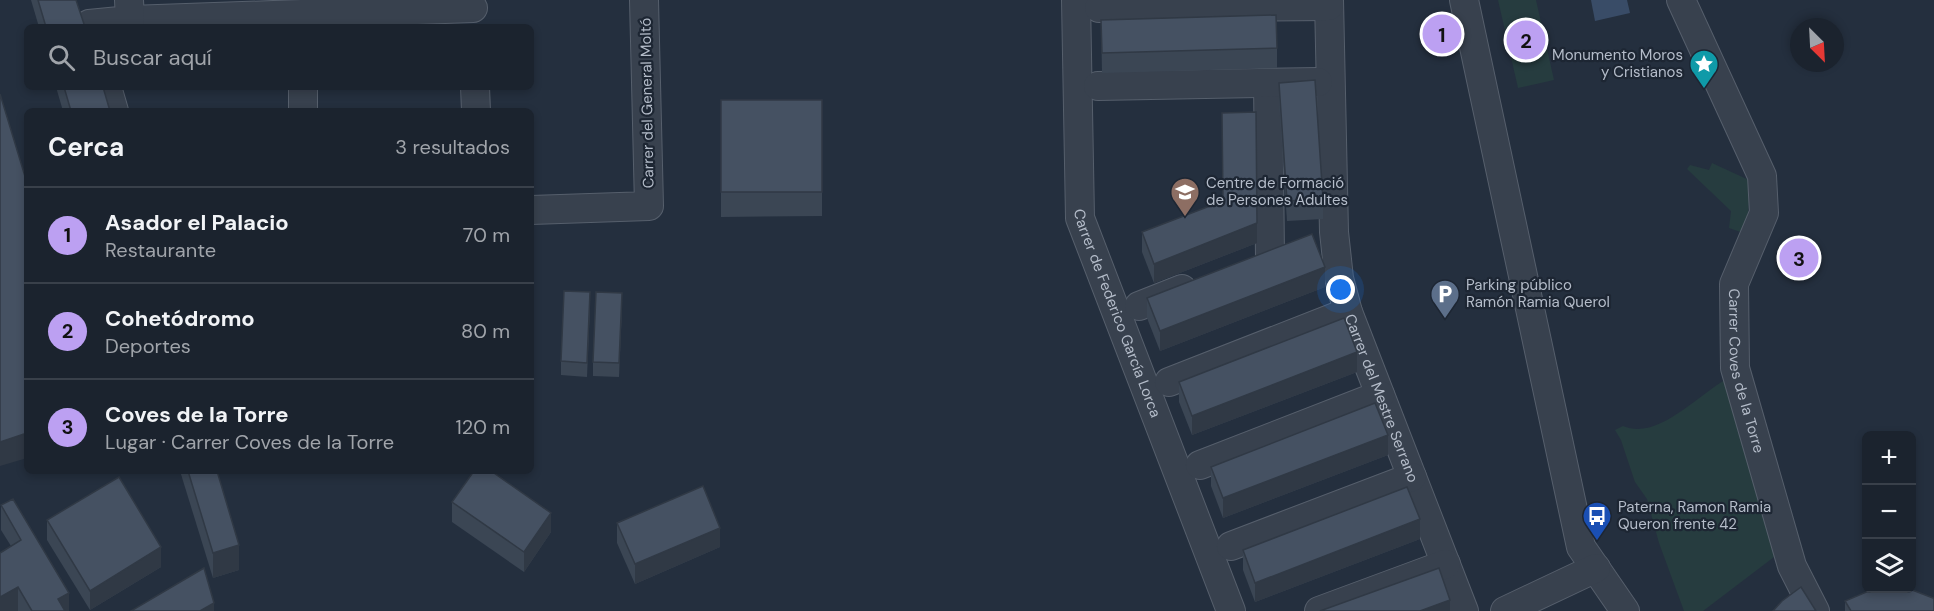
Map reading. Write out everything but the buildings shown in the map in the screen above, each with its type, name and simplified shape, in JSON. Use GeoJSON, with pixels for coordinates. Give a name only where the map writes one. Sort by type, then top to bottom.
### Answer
{"type":"FeatureCollection","features":[{"type":"Feature","properties":{"kind":"street","name":"Carrer del General Moltó"},"geometry":{"type":"LineString","coordinates":[[534,210],[649,206],[644,0]]}},
{"type":"Feature","properties":{"kind":"street"},"geometry":{"type":"LineString","coordinates":[[1464,0],[1581,547],[1625,611]]}},
{"type":"Feature","properties":{"kind":"street","name":"Carrer Coves de la Torre"},"geometry":{"type":"LineString","coordinates":[[1681,0],[1762,176],[1764,213],[1734,284],[1735,368],[1792,566],[1815,611]]}},
{"type":"Feature","properties":{"kind":"street"},"geometry":{"type":"LineString","coordinates":[[1087,4],[1329,3]]}},
{"type":"Feature","properties":{"kind":"street","name":"Carrer del Mestre Serrano"},"geometry":{"type":"LineString","coordinates":[[1329,3],[1331,82],[1291,248],[1339,278],[1348,312],[1464,611]]}},
{"type":"Feature","properties":{"kind":"street","name":"Carrer de Federico García Lorca"},"geometry":{"type":"LineString","coordinates":[[1087,4],[1080,218],[1231,611]]}},
{"type":"Feature","properties":{"kind":"street"},"geometry":{"type":"LineString","coordinates":[[88,24],[129,10],[301,14],[473,12]]}},
{"type":"Feature","properties":{"kind":"street"},"geometry":{"type":"LineString","coordinates":[[1098,87],[1331,82]]}},
{"type":"Feature","properties":{"kind":"street"},"geometry":{"type":"LineString","coordinates":[[1268,83],[1291,248]]}},
{"type":"Feature","properties":{"kind":"street"},"geometry":{"type":"LineString","coordinates":[[108,90],[113,108]]}},
{"type":"Feature","properties":{"kind":"street"},"geometry":{"type":"LineString","coordinates":[[303,90],[303,108]]}},
{"type":"Feature","properties":{"kind":"street"},"geometry":{"type":"LineString","coordinates":[[475,90],[476,108]]}},
{"type":"Feature","properties":{"kind":"street"},"geometry":{"type":"LineString","coordinates":[[1139,306],[1205,281]]}},
{"type":"Feature","properties":{"kind":"street"},"geometry":{"type":"LineString","coordinates":[[1169,382],[1348,312]]}},
{"type":"Feature","properties":{"kind":"street"},"geometry":{"type":"LineString","coordinates":[[1200,465],[1380,395]]}},
{"type":"Feature","properties":{"kind":"street"},"geometry":{"type":"LineString","coordinates":[[1231,546],[1412,477]]}},
{"type":"Feature","properties":{"kind":"street"},"geometry":{"type":"LineString","coordinates":[[1319,611],[1446,564]]}},
{"type":"Feature","properties":{"kind":"street"},"geometry":{"type":"LineString","coordinates":[[1505,611],[1596,568]]}},
{"type":"Feature","properties":{"kind":"green space"},"geometry":{"type":"Polygon","coordinates":[[[1498,0],[1536,0],[1554,80],[1518,88],[1498,0]]]}},
{"type":"Feature","properties":{"kind":"green space"},"geometry":{"type":"Polygon","coordinates":[[[1712,163],[1751,181],[1746,234],[1729,228],[1731,211],[1687,169],[1690,165],[1709,170],[1712,163]]]}},
{"type":"Feature","properties":{"kind":"green space"},"geometry":{"type":"Polygon","coordinates":[[[1727,379],[1763,503],[1759,506],[1777,552],[1774,557],[1703,611],[1684,611],[1659,543],[1647,499],[1635,482],[1621,440],[1615,430],[1623,426],[1636,429],[1650,427],[1663,422],[1727,379]]]}},
{"type":"Feature","properties":{"kind":"water"},"geometry":{"type":"Polygon","coordinates":[[[1591,0],[1627,0],[1630,13],[1595,21],[1591,0]]]}},
{"type":"Feature","properties":{"kind":"place","name":"Asador el Palacio"},"geometry":{"type":"Point","coordinates":[1442,34]}},
{"type":"Feature","properties":{"kind":"place","name":"Cohetódromo"},"geometry":{"type":"Point","coordinates":[1526,40]}},
{"type":"Feature","properties":{"kind":"place","name":"Monumento Moros y Cristianos"},"geometry":{"type":"Point","coordinates":[1704,90]}},
{"type":"Feature","properties":{"kind":"place","name":"Centre de Formació de Persones Adultes"},"geometry":{"type":"Point","coordinates":[1185,218]}},
{"type":"Feature","properties":{"kind":"place","name":"Coves de la Torre"},"geometry":{"type":"Point","coordinates":[1799,258]}},
{"type":"Feature","properties":{"kind":"place","name":"Parking público Ramón Ramia Querol"},"geometry":{"type":"Point","coordinates":[1445,320]}},
{"type":"Feature","properties":{"kind":"place","name":"Paterna, Ramon Ramia Queron frente 42"},"geometry":{"type":"Point","coordinates":[1597,542]}}]}
